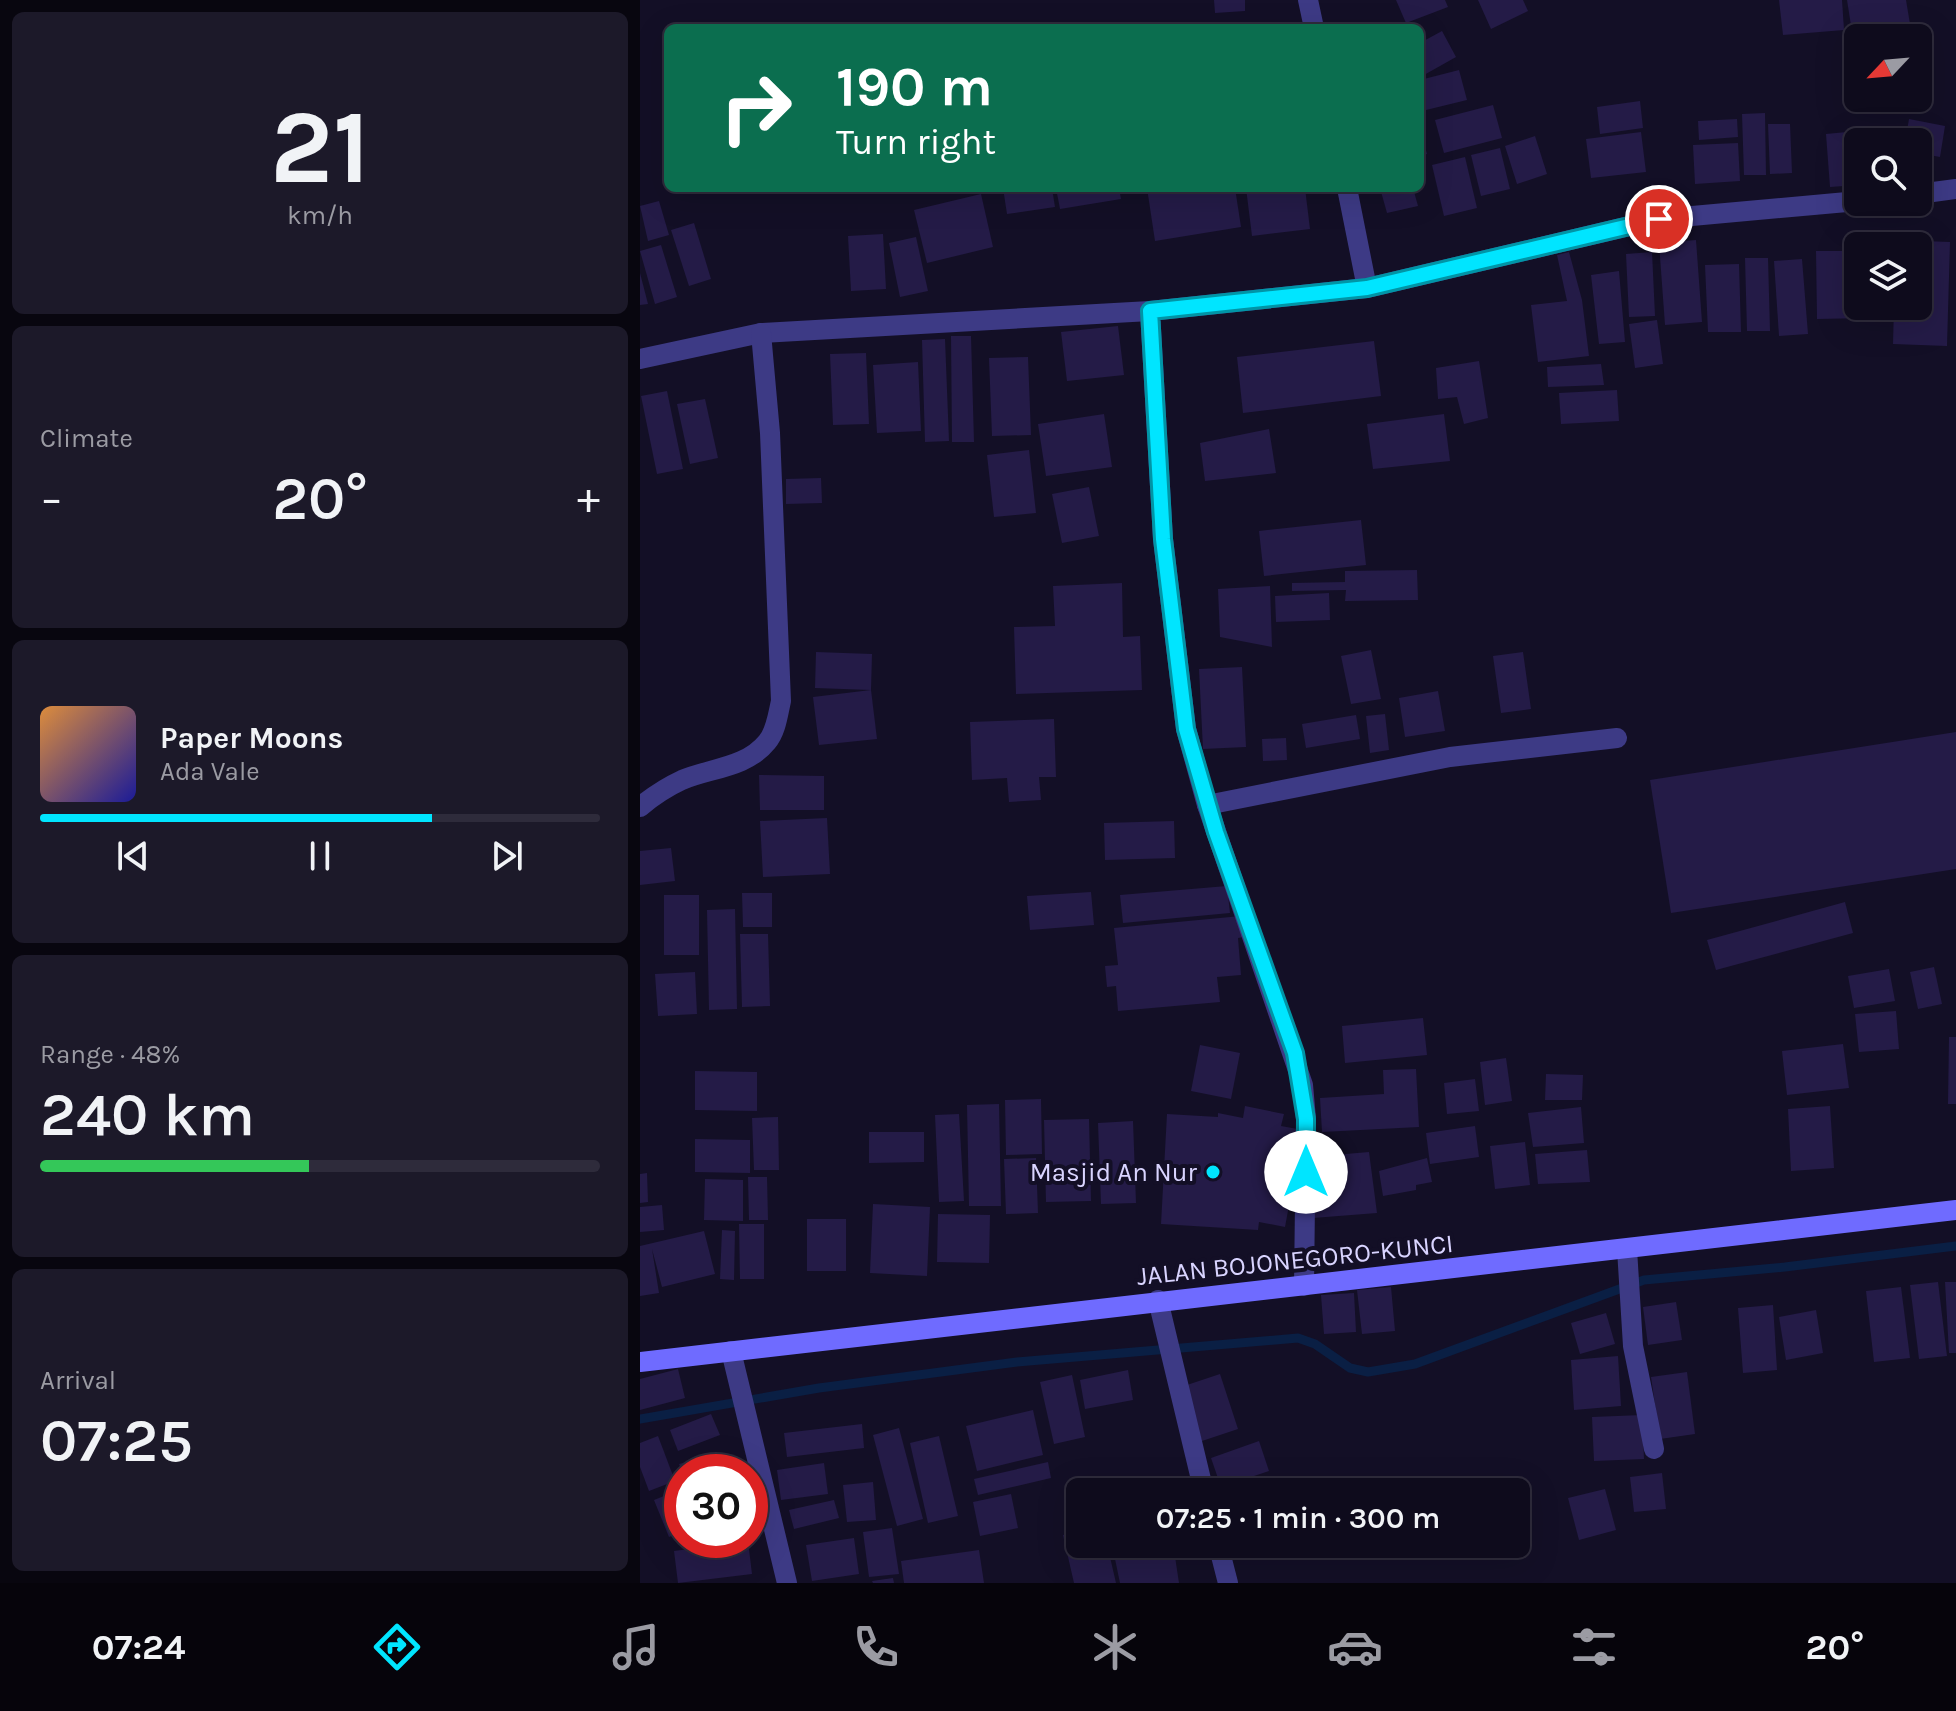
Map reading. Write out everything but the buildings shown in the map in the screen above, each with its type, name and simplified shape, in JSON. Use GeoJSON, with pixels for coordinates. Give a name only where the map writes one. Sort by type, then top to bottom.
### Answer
{"type":"FeatureCollection","features":[{"type":"Feature","properties":{"kind":"main road","name":"JALAN BOJONEGORO-KUNCI"},"geometry":{"type":"LineString","coordinates":[[640,1362],[1158,1300],[1628,1258],[1956,1210]]}},
{"type":"Feature","properties":{"kind":"street"},"geometry":{"type":"LineString","coordinates":[[1308,0],[1313,24]]}},
{"type":"Feature","properties":{"kind":"street"},"geometry":{"type":"LineString","coordinates":[[1932,192],[1956,189]]}},
{"type":"Feature","properties":{"kind":"street"},"geometry":{"type":"LineString","coordinates":[[1348,192],[1367,288]]}},
{"type":"Feature","properties":{"kind":"street"},"geometry":{"type":"LineString","coordinates":[[640,359],[761,333],[1150,311],[1367,288],[1659,219],[1844,202]]}},
{"type":"Feature","properties":{"kind":"street"},"geometry":{"type":"LineString","coordinates":[[1150,311],[1165,555],[1186,729],[1207,805],[1303,1085],[1304,1286]]}},
{"type":"Feature","properties":{"kind":"street"},"geometry":{"type":"LineString","coordinates":[[640,807],[683,780],[734,765],[755,753],[768,742],[777,719],[781,701],[770,433],[761,333]]}},
{"type":"Feature","properties":{"kind":"street"},"geometry":{"type":"LineString","coordinates":[[1207,805],[1450,757],[1617,738]]}},
{"type":"Feature","properties":{"kind":"street"},"geometry":{"type":"LineString","coordinates":[[1628,1258],[1633,1346],[1654,1449]]}},
{"type":"Feature","properties":{"kind":"street"},"geometry":{"type":"LineString","coordinates":[[1158,1300],[1201,1478]]}},
{"type":"Feature","properties":{"kind":"street"},"geometry":{"type":"LineString","coordinates":[[731,1351],[787,1583]]}},
{"type":"Feature","properties":{"kind":"street"},"geometry":{"type":"LineString","coordinates":[[1222,1558],[1228,1583]]}},
{"type":"Feature","properties":{"kind":"waterway"},"geometry":{"type":"LineString","coordinates":[[640,1419],[819,1388],[1017,1362],[1298,1338],[1315,1344],[1350,1368],[1368,1372],[1415,1364],[1644,1280],[1956,1246]]}},
{"type":"Feature","properties":{"kind":"place","name":"Masjid An Nur"},"geometry":{"type":"Point","coordinates":[1213,1172]}},
{"type":"Feature","properties":{"kind":"route"},"geometry":{"type":"LineString","coordinates":[[1306,1172],[1303,1085],[1295,1053],[1253,942],[1207,805],[1186,729],[1163,539],[1150,311],[1367,288],[1659,219]]}}]}
